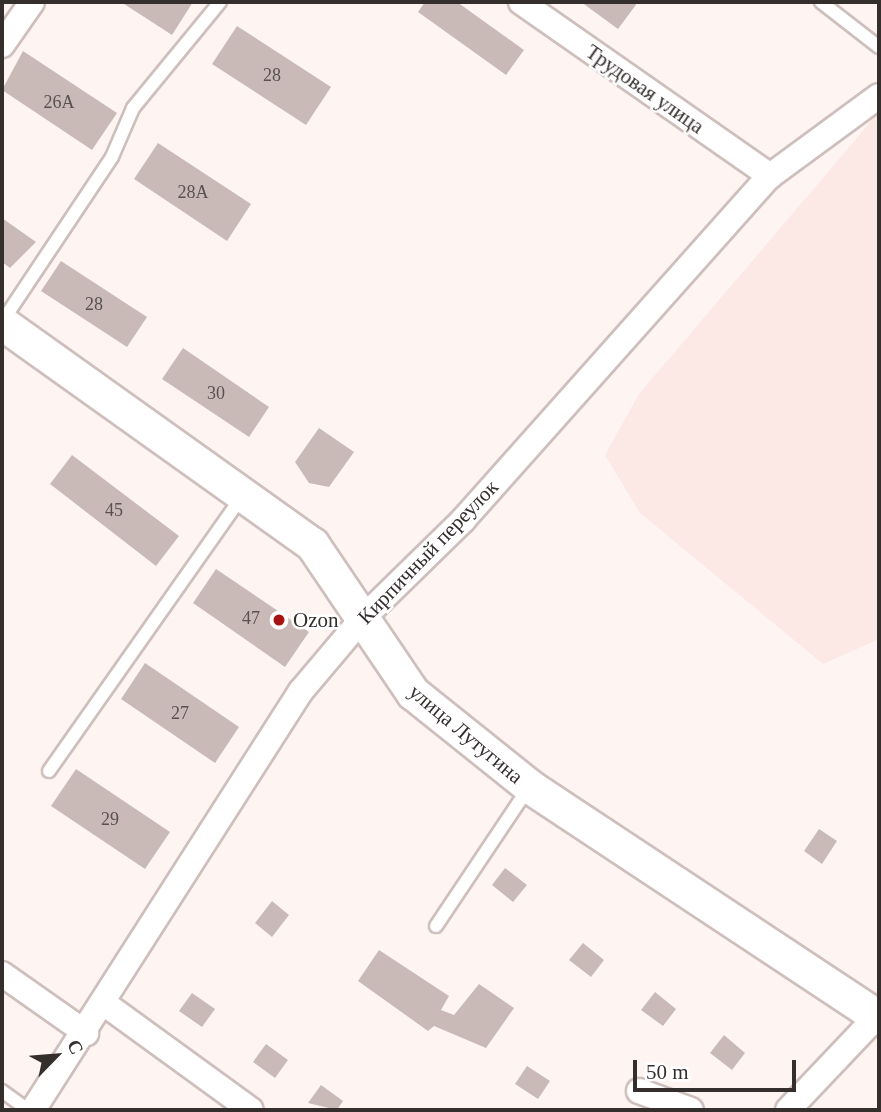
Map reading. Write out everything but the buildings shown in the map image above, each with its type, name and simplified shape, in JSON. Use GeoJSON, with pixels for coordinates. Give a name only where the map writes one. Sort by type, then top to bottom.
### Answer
{"type":"FeatureCollection","features":[{"type":"Feature","properties":{"kind":"main road","name":"улица Лутугина"},"geometry":{"type":"LineString","coordinates":[[2,322],[312,544],[413,693],[529,786],[878,1016]]}},
{"type":"Feature","properties":{"kind":"street"},"geometry":{"type":"LineString","coordinates":[[2,45],[32,2]]}},
{"type":"Feature","properties":{"kind":"street","name":"Трудовая улица"},"geometry":{"type":"LineString","coordinates":[[521,2],[770,176]]}},
{"type":"Feature","properties":{"kind":"street","name":"Кирпичный переулок"},"geometry":{"type":"LineString","coordinates":[[33,1110],[105,1004],[300,691],[361,620],[463,520],[770,176],[879,96]]}},
{"type":"Feature","properties":{"kind":"street"},"geometry":{"type":"LineString","coordinates":[[2,974],[86,1033]]}},
{"type":"Feature","properties":{"kind":"street"},"geometry":{"type":"LineString","coordinates":[[105,1004],[251,1110]]}},
{"type":"Feature","properties":{"kind":"street"},"geometry":{"type":"LineString","coordinates":[[788,1110],[878,1016]]}},
{"type":"Feature","properties":{"kind":"street"},"geometry":{"type":"LineString","coordinates":[[639,1091],[691,1110]]}},
{"type":"Feature","properties":{"kind":"lane"},"geometry":{"type":"LineString","coordinates":[[2,322],[112,157],[133,108],[220,2]]}},
{"type":"Feature","properties":{"kind":"lane"},"geometry":{"type":"LineString","coordinates":[[821,2],[879,47]]}},
{"type":"Feature","properties":{"kind":"lane"},"geometry":{"type":"LineString","coordinates":[[49,771],[244,495]]}},
{"type":"Feature","properties":{"kind":"lane"},"geometry":{"type":"LineString","coordinates":[[436,926],[529,786]]}},
{"type":"Feature","properties":{"kind":"lane"},"geometry":{"type":"LineString","coordinates":[[2,1091],[28,1110]]}},
{"type":"Feature","properties":{"kind":"shaded area"},"geometry":{"type":"Polygon","coordinates":[[[879,112],[879,639],[823,664],[640,513],[605,455],[639,394],[879,112]]]}},
{"type":"Feature","properties":{"kind":"place","name":"Ozon"},"geometry":{"type":"Point","coordinates":[279,620]}}]}
